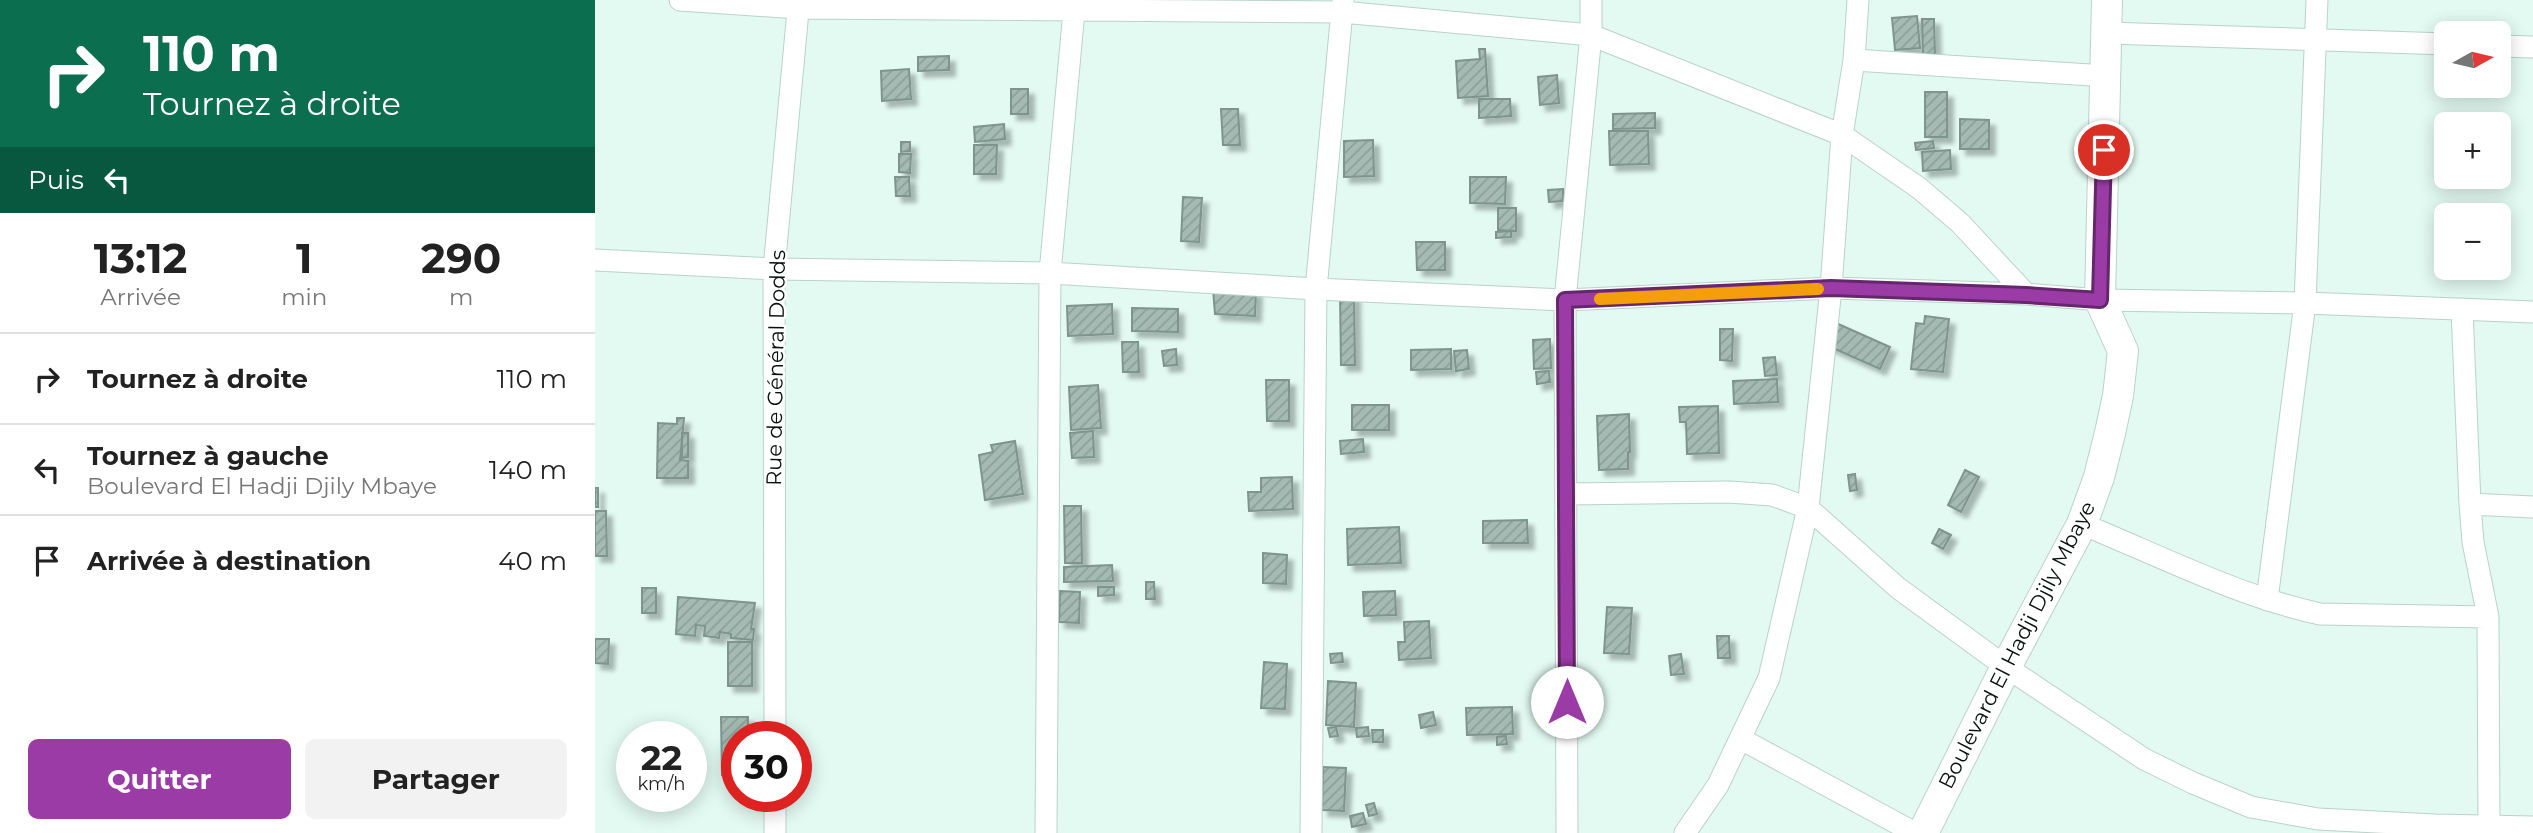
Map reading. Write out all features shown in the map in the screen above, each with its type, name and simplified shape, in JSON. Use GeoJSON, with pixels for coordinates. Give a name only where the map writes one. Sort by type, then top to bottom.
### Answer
{"type":"FeatureCollection","features":[{"type":"Feature","properties":{"kind":"main road","name":"Boulevard El Hadji Djily Mbaye"},"geometry":{"type":"LineString","coordinates":[[1923,833],[2006,667],[2083,524],[2111,433],[2123,351],[2100,300],[2107,0]]}},
{"type":"Feature","properties":{"kind":"street"},"geometry":{"type":"LineString","coordinates":[[680,0],[799,4],[1342,6],[1591,35],[1842,135],[1929,197],[1959,223],[2026,295]]}},
{"type":"Feature","properties":{"kind":"street"},"geometry":{"type":"LineString","coordinates":[[1567,833],[1565,300],[1591,35],[1591,0]]}},
{"type":"Feature","properties":{"kind":"street"},"geometry":{"type":"LineString","coordinates":[[1685,833],[1718,785],[1769,678],[1808,508],[1831,288],[1842,135],[1854,60],[1858,0]]}},
{"type":"Feature","properties":{"kind":"street"},"geometry":{"type":"LineString","coordinates":[[2267,600],[2305,303],[2317,0]]}},
{"type":"Feature","properties":{"kind":"street","name":"Rue de Général Dodds"},"geometry":{"type":"LineString","coordinates":[[775,721],[774,269],[799,4]]}},
{"type":"Feature","properties":{"kind":"street"},"geometry":{"type":"LineString","coordinates":[[1046,833],[1050,272],[1075,5]]}},
{"type":"Feature","properties":{"kind":"street"},"geometry":{"type":"LineString","coordinates":[[1311,833],[1317,289],[1342,6]]}},
{"type":"Feature","properties":{"kind":"street"},"geometry":{"type":"LineString","coordinates":[[2107,33],[2434,44]]}},
{"type":"Feature","properties":{"kind":"street"},"geometry":{"type":"LineString","coordinates":[[2511,46],[2533,47]]}},
{"type":"Feature","properties":{"kind":"street"},"geometry":{"type":"LineString","coordinates":[[1854,60],[2106,76]]}},
{"type":"Feature","properties":{"kind":"street"},"geometry":{"type":"LineString","coordinates":[[595,260],[774,269],[1050,272],[1317,289],[1565,300],[1831,288],[2100,300],[2305,303],[2533,313]]}},
{"type":"Feature","properties":{"kind":"street"},"geometry":{"type":"LineString","coordinates":[[2462,309],[2473,542],[2488,617],[2489,829]]}},
{"type":"Feature","properties":{"kind":"street"},"geometry":{"type":"LineString","coordinates":[[1567,494],[1729,492],[1772,495],[1808,508],[1898,588],[2006,667],[2144,759],[2252,807],[2318,819],[2489,829],[2533,827]]}},
{"type":"Feature","properties":{"kind":"street"},"geometry":{"type":"LineString","coordinates":[[2470,504],[2533,507]]}},
{"type":"Feature","properties":{"kind":"street"},"geometry":{"type":"LineString","coordinates":[[2083,524],[2267,600],[2320,614],[2488,617]]}},
{"type":"Feature","properties":{"kind":"street"},"geometry":{"type":"LineString","coordinates":[[1741,739],[1915,833]]}},
{"type":"Feature","properties":{"kind":"street"},"geometry":{"type":"LineString","coordinates":[[775,812],[775,833]]}},
{"type":"Feature","properties":{"kind":"building"},"geometry":{"type":"Polygon","coordinates":[[[1917,16],[1920,48],[1895,50],[1892,18],[1917,16]]]}},
{"type":"Feature","properties":{"kind":"building"},"geometry":{"type":"Polygon","coordinates":[[[1922,19],[1934,19],[1935,54],[1923,54],[1922,19]]]}},
{"type":"Feature","properties":{"kind":"building"},"geometry":{"type":"Polygon","coordinates":[[[1479,49],[1485,49],[1488,96],[1458,98],[1456,61],[1480,59],[1479,49]]]}},
{"type":"Feature","properties":{"kind":"building"},"geometry":{"type":"Polygon","coordinates":[[[949,56],[949,70],[918,71],[918,57],[949,56]]]}},
{"type":"Feature","properties":{"kind":"building"},"geometry":{"type":"Polygon","coordinates":[[[909,69],[911,99],[882,101],[881,71],[909,69]]]}},
{"type":"Feature","properties":{"kind":"building"},"geometry":{"type":"Polygon","coordinates":[[[1557,75],[1559,103],[1540,105],[1538,77],[1557,75]]]}},
{"type":"Feature","properties":{"kind":"building"},"geometry":{"type":"Polygon","coordinates":[[[1011,89],[1028,89],[1028,114],[1011,114],[1011,89]]]}},
{"type":"Feature","properties":{"kind":"building"},"geometry":{"type":"Polygon","coordinates":[[[1925,92],[1947,92],[1947,137],[1925,137],[1925,92]]]}},
{"type":"Feature","properties":{"kind":"building"},"geometry":{"type":"Polygon","coordinates":[[[1479,99],[1510,99],[1511,116],[1479,118],[1479,99]]]}},
{"type":"Feature","properties":{"kind":"building"},"geometry":{"type":"Polygon","coordinates":[[[1221,109],[1238,109],[1240,145],[1223,145],[1221,109]]]}},
{"type":"Feature","properties":{"kind":"building"},"geometry":{"type":"Polygon","coordinates":[[[1655,113],[1655,128],[1613,129],[1613,114],[1655,113]]]}},
{"type":"Feature","properties":{"kind":"building"},"geometry":{"type":"Polygon","coordinates":[[[1960,119],[1989,120],[1989,149],[1960,149],[1960,119]]]}},
{"type":"Feature","properties":{"kind":"building"},"geometry":{"type":"Polygon","coordinates":[[[1004,124],[1005,139],[975,142],[974,127],[1004,124]]]}},
{"type":"Feature","properties":{"kind":"building"},"geometry":{"type":"Polygon","coordinates":[[[1609,131],[1648,131],[1649,164],[1610,165],[1609,131]]]}},
{"type":"Feature","properties":{"kind":"building"},"geometry":{"type":"Polygon","coordinates":[[[1373,140],[1374,176],[1344,177],[1344,141],[1373,140]]]}},
{"type":"Feature","properties":{"kind":"building"},"geometry":{"type":"Polygon","coordinates":[[[1933,141],[1934,148],[1916,150],[1915,143],[1933,141]]]}},
{"type":"Feature","properties":{"kind":"building"},"geometry":{"type":"Polygon","coordinates":[[[901,142],[910,142],[910,151],[901,152],[901,142]]]}},
{"type":"Feature","properties":{"kind":"building"},"geometry":{"type":"Polygon","coordinates":[[[974,145],[997,145],[996,174],[974,174],[974,145]]]}},
{"type":"Feature","properties":{"kind":"building"},"geometry":{"type":"Polygon","coordinates":[[[1950,150],[1951,169],[1923,171],[1922,152],[1950,150]]]}},
{"type":"Feature","properties":{"kind":"building"},"geometry":{"type":"Polygon","coordinates":[[[899,154],[911,154],[910,173],[899,172],[899,154]]]}},
{"type":"Feature","properties":{"kind":"building"},"geometry":{"type":"Polygon","coordinates":[[[895,177],[909,177],[910,196],[896,196],[895,177]]]}},
{"type":"Feature","properties":{"kind":"building"},"geometry":{"type":"Polygon","coordinates":[[[1470,177],[1506,177],[1505,204],[1470,203],[1470,177]]]}},
{"type":"Feature","properties":{"kind":"building"},"geometry":{"type":"Polygon","coordinates":[[[1563,189],[1563,201],[1549,202],[1548,190],[1563,189]]]}},
{"type":"Feature","properties":{"kind":"building"},"geometry":{"type":"Polygon","coordinates":[[[1183,197],[1202,198],[1199,242],[1181,241],[1183,197]]]}},
{"type":"Feature","properties":{"kind":"building"},"geometry":{"type":"Polygon","coordinates":[[[1498,208],[1516,208],[1516,231],[1498,230],[1498,208]]]}},
{"type":"Feature","properties":{"kind":"building"},"geometry":{"type":"Polygon","coordinates":[[[1511,231],[1511,237],[1496,238],[1496,232],[1511,231]]]}},
{"type":"Feature","properties":{"kind":"building"},"geometry":{"type":"Polygon","coordinates":[[[1416,242],[1445,242],[1445,270],[1417,270],[1416,242]]]}},
{"type":"Feature","properties":{"kind":"building"},"geometry":{"type":"Polygon","coordinates":[[[1213,289],[1256,291],[1255,316],[1215,314],[1213,289]]]}},
{"type":"Feature","properties":{"kind":"building"},"geometry":{"type":"Polygon","coordinates":[[[1340,295],[1354,295],[1355,365],[1341,365],[1340,295]]]}},
{"type":"Feature","properties":{"kind":"building"},"geometry":{"type":"Polygon","coordinates":[[[1112,304],[1113,334],[1068,336],[1067,306],[1112,304]]]}},
{"type":"Feature","properties":{"kind":"building"},"geometry":{"type":"Polygon","coordinates":[[[1132,308],[1178,309],[1178,332],[1132,331],[1132,308]]]}},
{"type":"Feature","properties":{"kind":"building"},"geometry":{"type":"Polygon","coordinates":[[[1925,316],[1949,319],[1943,372],[1911,369],[1916,323],[1924,324],[1925,316]]]}},
{"type":"Feature","properties":{"kind":"building"},"geometry":{"type":"Polygon","coordinates":[[[1836,323],[1890,347],[1880,369],[1826,345],[1836,323]]]}},
{"type":"Feature","properties":{"kind":"building"},"geometry":{"type":"Polygon","coordinates":[[[1720,329],[1733,329],[1732,361],[1720,360],[1720,329]]]}},
{"type":"Feature","properties":{"kind":"building"},"geometry":{"type":"Polygon","coordinates":[[[1550,339],[1551,368],[1534,369],[1533,340],[1550,339]]]}},
{"type":"Feature","properties":{"kind":"building"},"geometry":{"type":"Polygon","coordinates":[[[1122,342],[1138,342],[1139,372],[1123,372],[1122,342]]]}},
{"type":"Feature","properties":{"kind":"building"},"geometry":{"type":"Polygon","coordinates":[[[1176,349],[1177,365],[1164,366],[1162,351],[1176,349]]]}},
{"type":"Feature","properties":{"kind":"building"},"geometry":{"type":"Polygon","coordinates":[[[1451,349],[1451,369],[1411,370],[1411,350],[1451,349]]]}},
{"type":"Feature","properties":{"kind":"building"},"geometry":{"type":"Polygon","coordinates":[[[1467,350],[1469,369],[1456,371],[1454,351],[1467,350]]]}},
{"type":"Feature","properties":{"kind":"building"},"geometry":{"type":"Polygon","coordinates":[[[1775,357],[1777,375],[1765,376],[1763,358],[1775,357]]]}},
{"type":"Feature","properties":{"kind":"building"},"geometry":{"type":"Polygon","coordinates":[[[1549,371],[1550,382],[1537,384],[1536,372],[1549,371]]]}},
{"type":"Feature","properties":{"kind":"building"},"geometry":{"type":"Polygon","coordinates":[[[1777,379],[1778,402],[1734,404],[1733,381],[1777,379]]]}},
{"type":"Feature","properties":{"kind":"building"},"geometry":{"type":"Polygon","coordinates":[[[1266,380],[1289,380],[1289,421],[1267,421],[1266,380]]]}},
{"type":"Feature","properties":{"kind":"building"},"geometry":{"type":"Polygon","coordinates":[[[1098,385],[1101,428],[1071,430],[1069,387],[1098,385]]]}},
{"type":"Feature","properties":{"kind":"building"},"geometry":{"type":"Polygon","coordinates":[[[1352,405],[1389,405],[1389,430],[1352,430],[1352,405]]]}},
{"type":"Feature","properties":{"kind":"building"},"geometry":{"type":"Polygon","coordinates":[[[1718,406],[1719,453],[1687,454],[1686,422],[1680,422],[1679,407],[1718,406]]]}},
{"type":"Feature","properties":{"kind":"building"},"geometry":{"type":"Polygon","coordinates":[[[1629,414],[1628,469],[1599,470],[1597,416],[1629,414]]]}},
{"type":"Feature","properties":{"kind":"building"},"geometry":{"type":"Polygon","coordinates":[[[677,418],[684,418],[680,460],[688,461],[688,478],[657,478],[658,423],[677,424],[677,418]]]}},
{"type":"Feature","properties":{"kind":"building"},"geometry":{"type":"Polygon","coordinates":[[[1093,431],[1094,457],[1072,458],[1070,433],[1093,431]]]}},
{"type":"Feature","properties":{"kind":"building"},"geometry":{"type":"Polygon","coordinates":[[[682,433],[688,433],[688,457],[682,458],[682,433]]]}},
{"type":"Feature","properties":{"kind":"building"},"geometry":{"type":"Polygon","coordinates":[[[1363,439],[1364,452],[1341,454],[1340,441],[1363,439]]]}},
{"type":"Feature","properties":{"kind":"building"},"geometry":{"type":"Polygon","coordinates":[[[1015,441],[1023,494],[985,500],[979,455],[993,452],[991,445],[1015,441]]]}},
{"type":"Feature","properties":{"kind":"building"},"geometry":{"type":"Polygon","coordinates":[[[1965,470],[1979,477],[1961,512],[1948,505],[1965,470]]]}},
{"type":"Feature","properties":{"kind":"building"},"geometry":{"type":"Polygon","coordinates":[[[1855,474],[1857,490],[1850,491],[1848,475],[1855,474]]]}},
{"type":"Feature","properties":{"kind":"building"},"geometry":{"type":"Polygon","coordinates":[[[1292,477],[1293,509],[1249,511],[1248,492],[1261,492],[1261,478],[1292,477]]]}},
{"type":"Feature","properties":{"kind":"building"},"geometry":{"type":"Polygon","coordinates":[[[595,488],[598,488],[598,507],[595,507],[595,488]]]}},
{"type":"Feature","properties":{"kind":"building"},"geometry":{"type":"Polygon","coordinates":[[[1064,506],[1081,506],[1082,563],[1065,563],[1064,506]]]}},
{"type":"Feature","properties":{"kind":"building"},"geometry":{"type":"Polygon","coordinates":[[[595,511],[606,511],[607,556],[595,556],[595,511]]]}},
{"type":"Feature","properties":{"kind":"building"},"geometry":{"type":"Polygon","coordinates":[[[1527,520],[1528,543],[1483,543],[1483,521],[1527,520]]]}},
{"type":"Feature","properties":{"kind":"building"},"geometry":{"type":"Polygon","coordinates":[[[1399,527],[1401,563],[1348,565],[1347,529],[1399,527]]]}},
{"type":"Feature","properties":{"kind":"building"},"geometry":{"type":"Polygon","coordinates":[[[1939,529],[1951,535],[1943,549],[1932,543],[1939,529]]]}},
{"type":"Feature","properties":{"kind":"building"},"geometry":{"type":"Polygon","coordinates":[[[1263,553],[1287,555],[1286,584],[1263,583],[1263,553]]]}},
{"type":"Feature","properties":{"kind":"building"},"geometry":{"type":"Polygon","coordinates":[[[1112,565],[1113,581],[1064,582],[1064,567],[1112,565]]]}},
{"type":"Feature","properties":{"kind":"building"},"geometry":{"type":"Polygon","coordinates":[[[1146,582],[1154,582],[1155,599],[1146,599],[1146,582]]]}},
{"type":"Feature","properties":{"kind":"building"},"geometry":{"type":"Polygon","coordinates":[[[1098,587],[1114,587],[1114,595],[1098,596],[1098,587]]]}},
{"type":"Feature","properties":{"kind":"building"},"geometry":{"type":"Polygon","coordinates":[[[642,588],[656,588],[656,613],[642,613],[642,588]]]}},
{"type":"Feature","properties":{"kind":"building"},"geometry":{"type":"Polygon","coordinates":[[[1060,591],[1080,592],[1079,623],[1059,622],[1060,591]]]}},
{"type":"Feature","properties":{"kind":"building"},"geometry":{"type":"Polygon","coordinates":[[[1395,591],[1396,615],[1364,616],[1363,592],[1395,591]]]}},
{"type":"Feature","properties":{"kind":"building"},"geometry":{"type":"Polygon","coordinates":[[[678,597],[755,603],[751,629],[754,629],[753,640],[731,638],[731,634],[720,632],[719,638],[704,636],[705,626],[696,625],[695,636],[676,634],[678,597]]]}},
{"type":"Feature","properties":{"kind":"building"},"geometry":{"type":"Polygon","coordinates":[[[1607,607],[1632,608],[1629,654],[1604,653],[1607,607]]]}},
{"type":"Feature","properties":{"kind":"building"},"geometry":{"type":"Polygon","coordinates":[[[1429,621],[1431,658],[1399,660],[1398,642],[1405,642],[1404,622],[1429,621]]]}},
{"type":"Feature","properties":{"kind":"building"},"geometry":{"type":"Polygon","coordinates":[[[1717,636],[1729,636],[1730,658],[1718,658],[1717,636]]]}},
{"type":"Feature","properties":{"kind":"building"},"geometry":{"type":"Polygon","coordinates":[[[595,639],[609,639],[608,664],[595,663],[595,639]]]}},
{"type":"Feature","properties":{"kind":"building"},"geometry":{"type":"Polygon","coordinates":[[[728,642],[752,642],[752,686],[728,686],[728,642]]]}},
{"type":"Feature","properties":{"kind":"building"},"geometry":{"type":"Polygon","coordinates":[[[1342,653],[1343,662],[1331,663],[1330,654],[1342,653]]]}},
{"type":"Feature","properties":{"kind":"building"},"geometry":{"type":"Polygon","coordinates":[[[1681,654],[1684,674],[1671,675],[1669,656],[1681,654]]]}},
{"type":"Feature","properties":{"kind":"building"},"geometry":{"type":"Polygon","coordinates":[[[1264,662],[1287,664],[1285,709],[1261,708],[1264,662]]]}},
{"type":"Feature","properties":{"kind":"building"},"geometry":{"type":"Polygon","coordinates":[[[1328,681],[1356,683],[1354,727],[1326,725],[1328,681]]]}},
{"type":"Feature","properties":{"kind":"building"},"geometry":{"type":"Polygon","coordinates":[[[1512,707],[1513,734],[1467,735],[1466,708],[1512,707]]]}},
{"type":"Feature","properties":{"kind":"building"},"geometry":{"type":"Polygon","coordinates":[[[1433,712],[1436,725],[1421,728],[1419,715],[1433,712]]]}},
{"type":"Feature","properties":{"kind":"building"},"geometry":{"type":"Polygon","coordinates":[[[721,717],[748,717],[748,721],[721,721],[721,717]]]}},
{"type":"Feature","properties":{"kind":"building"},"geometry":{"type":"Polygon","coordinates":[[[1336,727],[1338,736],[1330,737],[1328,728],[1336,727]]]}},
{"type":"Feature","properties":{"kind":"building"},"geometry":{"type":"Polygon","coordinates":[[[1368,727],[1369,736],[1357,737],[1356,728],[1368,727]]]}},
{"type":"Feature","properties":{"kind":"building"},"geometry":{"type":"Polygon","coordinates":[[[1372,730],[1383,730],[1383,742],[1373,742],[1372,730]]]}},
{"type":"Feature","properties":{"kind":"building"},"geometry":{"type":"Polygon","coordinates":[[[1506,736],[1507,744],[1497,745],[1497,737],[1506,736]]]}},
{"type":"Feature","properties":{"kind":"building"},"geometry":{"type":"Polygon","coordinates":[[[1323,767],[1346,768],[1344,811],[1322,810],[1323,767]]]}},
{"type":"Feature","properties":{"kind":"building"},"geometry":{"type":"Polygon","coordinates":[[[1374,803],[1377,814],[1369,816],[1366,805],[1374,803]]]}},
{"type":"Feature","properties":{"kind":"building"},"geometry":{"type":"Polygon","coordinates":[[[1363,813],[1366,824],[1352,827],[1350,816],[1363,813]]]}},
{"type":"Feature","properties":{"kind":"slow traffic"},"geometry":{"type":"LineString","coordinates":[[1600,299],[1818,289]]}},
{"type":"Feature","properties":{"kind":"route"},"geometry":{"type":"LineString","coordinates":[[1567,702],[1565,300],[1831,288],[2100,300],[2104,150]]}}]}
